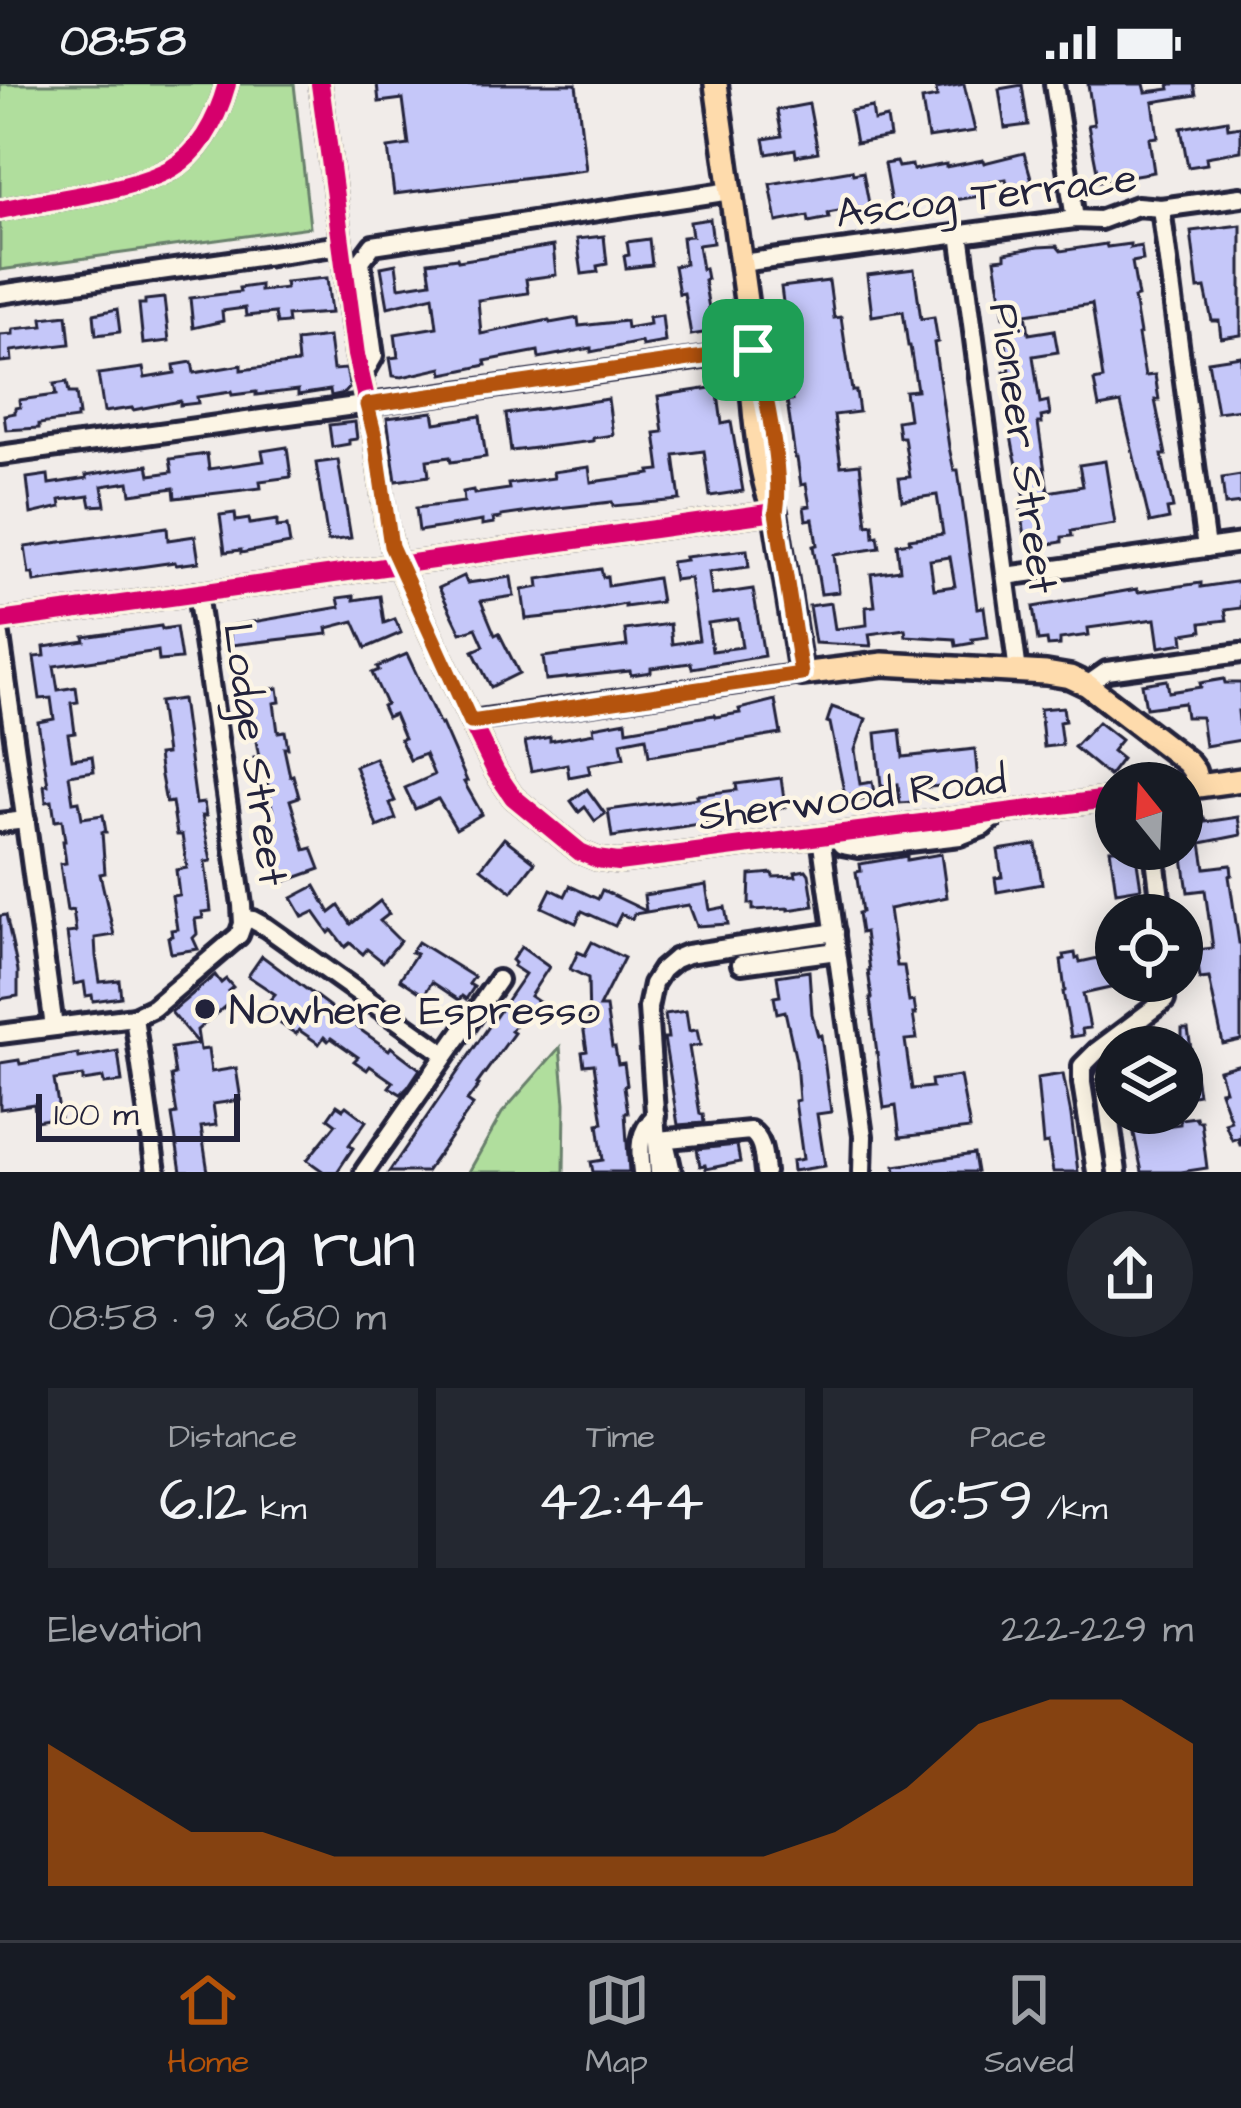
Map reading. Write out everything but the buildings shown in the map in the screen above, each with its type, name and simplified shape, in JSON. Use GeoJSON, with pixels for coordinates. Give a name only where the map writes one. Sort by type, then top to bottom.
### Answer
{"type":"FeatureCollection","features":[{"type":"Feature","properties":{"kind":"main road"},"geometry":{"type":"LineString","coordinates":[[716,84],[753,350],[773,448],[776,512],[801,674],[883,664],[1070,677],[1187,762]]}},
{"type":"Feature","properties":{"kind":"main road"},"geometry":{"type":"LineString","coordinates":[[1203,785],[1241,780]]}},
{"type":"Feature","properties":{"kind":"street"},"geometry":{"type":"LineString","coordinates":[[0,210],[130,183],[173,167],[202,140],[226,84]]}},
{"type":"Feature","properties":{"kind":"street"},"geometry":{"type":"LineString","coordinates":[[320,84],[360,380],[375,437],[388,534],[471,722],[801,674]]}},
{"type":"Feature","properties":{"kind":"street"},"geometry":{"type":"LineString","coordinates":[[1054,84],[1076,219]]}},
{"type":"Feature","properties":{"kind":"street"},"geometry":{"type":"LineString","coordinates":[[360,380],[374,356],[361,261],[373,245],[731,191]]}},
{"type":"Feature","properties":{"kind":"street","name":"Ascog Terrace"},"geometry":{"type":"LineString","coordinates":[[741,263],[1076,219],[1100,220],[1137,206],[1161,208],[1241,196]]}},
{"type":"Feature","properties":{"kind":"street"},"geometry":{"type":"LineString","coordinates":[[1161,208],[1207,548]]}},
{"type":"Feature","properties":{"kind":"street","name":"Pioneer Street"},"geometry":{"type":"LineString","coordinates":[[960,233],[1018,672]]}},
{"type":"Feature","properties":{"kind":"street"},"geometry":{"type":"LineString","coordinates":[[0,294],[341,245]]}},
{"type":"Feature","properties":{"kind":"street"},"geometry":{"type":"LineString","coordinates":[[0,455],[753,350]]}},
{"type":"Feature","properties":{"kind":"street"},"geometry":{"type":"LineString","coordinates":[[0,621],[776,512]]}},
{"type":"Feature","properties":{"kind":"street"},"geometry":{"type":"LineString","coordinates":[[1006,576],[1241,543]]}},
{"type":"Feature","properties":{"kind":"street","name":"Lodge Street"},"geometry":{"type":"LineString","coordinates":[[134,1016],[159,1005],[215,957],[239,935],[244,920],[197,593]]}},
{"type":"Feature","properties":{"kind":"street"},"geometry":{"type":"LineString","coordinates":[[0,636],[54,1027]]}},
{"type":"Feature","properties":{"kind":"street"},"geometry":{"type":"LineString","coordinates":[[1087,686],[1107,671],[1241,653]]}},
{"type":"Feature","properties":{"kind":"street","name":"Sherwood Road"},"geometry":{"type":"LineString","coordinates":[[471,722],[513,797],[572,846],[597,859],[630,861],[1095,801]]}},
{"type":"Feature","properties":{"kind":"street"},"geometry":{"type":"LineString","coordinates":[[0,823],[26,820]]}},
{"type":"Feature","properties":{"kind":"street"},"geometry":{"type":"LineString","coordinates":[[828,836],[836,942],[863,1136],[874,1172]]}},
{"type":"Feature","properties":{"kind":"street"},"geometry":{"type":"LineString","coordinates":[[244,920],[266,927],[445,1054]]}},
{"type":"Feature","properties":{"kind":"street"},"geometry":{"type":"LineString","coordinates":[[741,964],[836,942]]}},
{"type":"Feature","properties":{"kind":"street"},"geometry":{"type":"LineString","coordinates":[[658,1172],[647,1008],[662,970],[675,959],[704,950],[836,942]]}},
{"type":"Feature","properties":{"kind":"street"},"geometry":{"type":"LineString","coordinates":[[364,1172],[497,980]]}},
{"type":"Feature","properties":{"kind":"street"},"geometry":{"type":"LineString","coordinates":[[1096,1172],[1082,1066],[1156,1002]]}},
{"type":"Feature","properties":{"kind":"street"},"geometry":{"type":"LineString","coordinates":[[1141,1026],[1160,1002]]}},
{"type":"Feature","properties":{"kind":"street"},"geometry":{"type":"LineString","coordinates":[[0,1034],[134,1016],[156,1172]]}},
{"type":"Feature","properties":{"kind":"street"},"geometry":{"type":"LineString","coordinates":[[642,1172],[640,1137],[656,1115]]}},
{"type":"Feature","properties":{"kind":"street"},"geometry":{"type":"LineString","coordinates":[[658,1140],[750,1131],[761,1144],[765,1172]]}},
{"type":"Feature","properties":{"kind":"street"},"geometry":{"type":"LineString","coordinates":[[1112,1134],[1117,1172]]}},
{"type":"Feature","properties":{"kind":"street"},"geometry":{"type":"LineString","coordinates":[[862,1172],[863,1136]]}},
{"type":"Feature","properties":{"kind":"street"},"geometry":{"type":"LineString","coordinates":[[658,1140],[667,1150],[672,1172]]}},
{"type":"Feature","properties":{"kind":"green space"},"geometry":{"type":"Polygon","coordinates":[[[0,84],[294,84],[310,227],[0,270],[0,84]]]}},
{"type":"Feature","properties":{"kind":"green space"},"geometry":{"type":"Polygon","coordinates":[[[560,1047],[564,1172],[469,1172],[502,1113],[560,1047]]]}},
{"type":"Feature","properties":{"kind":"cycle path"},"geometry":{"type":"LineString","coordinates":[[0,210],[112,189],[172,168],[207,132],[227,84]]}},
{"type":"Feature","properties":{"kind":"cycle path"},"geometry":{"type":"LineString","coordinates":[[320,84],[356,355],[394,555],[496,772],[513,797],[580,852],[618,862],[1095,801]]}},
{"type":"Feature","properties":{"kind":"cycle path"},"geometry":{"type":"LineString","coordinates":[[0,621],[775,512]]}},
{"type":"Feature","properties":{"kind":"place","name":"Nowhere Espresso"},"geometry":{"type":"Point","coordinates":[205,1009]}},
{"type":"Feature","properties":{"kind":"route"},"geometry":{"type":"LineString","coordinates":[[753,350],[773,448],[776,512],[801,674],[471,722],[391,546],[367,405],[753,350]]}}]}
